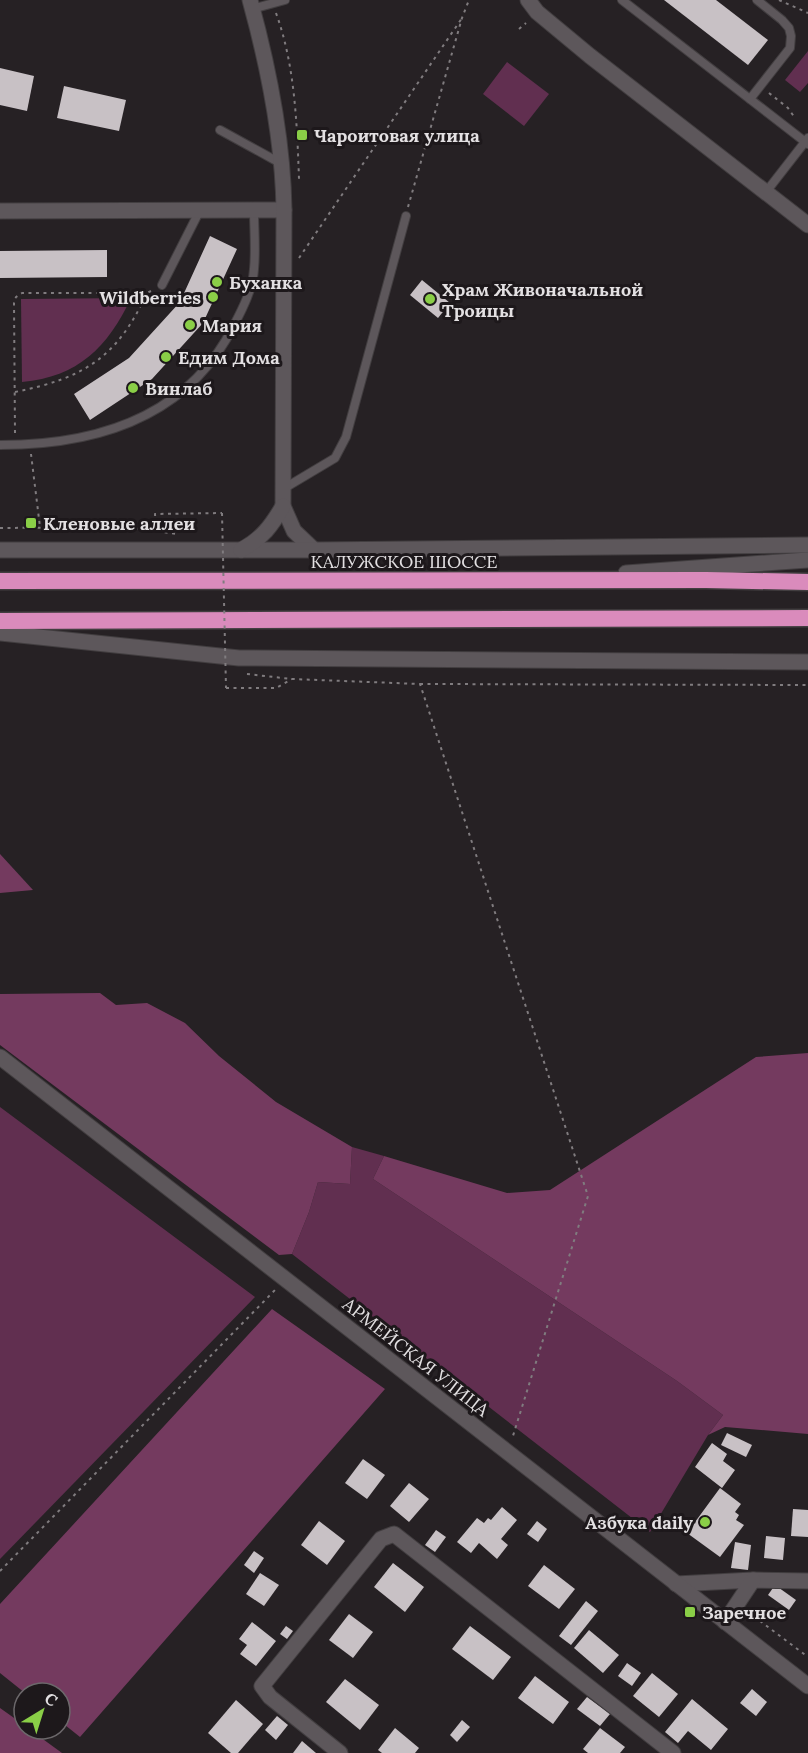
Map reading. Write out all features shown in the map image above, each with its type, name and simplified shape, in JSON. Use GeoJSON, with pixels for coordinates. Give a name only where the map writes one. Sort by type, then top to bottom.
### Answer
{"type":"FeatureCollection","features":[{"type":"Feature","properties":{"kind":"highway","name":"КАЛУЖСКОЕ ШОССЕ"},"geometry":{"type":"LineString","coordinates":[[0,581],[706,580],[808,582]]}},
{"type":"Feature","properties":{"kind":"highway"},"geometry":{"type":"LineString","coordinates":[[0,621],[808,618]]}},
{"type":"Feature","properties":{"kind":"street"},"geometry":{"type":"LineString","coordinates":[[528,0],[537,12],[590,56],[808,225]]}},
{"type":"Feature","properties":{"kind":"street"},"geometry":{"type":"LineString","coordinates":[[251,4],[271,84],[282,165],[284,210],[283,506],[294,531],[314,550]]}},
{"type":"Feature","properties":{"kind":"street"},"geometry":{"type":"LineString","coordinates":[[0,211],[284,210]]}},
{"type":"Feature","properties":{"kind":"street"},"geometry":{"type":"LineString","coordinates":[[241,550],[253,544],[268,531],[283,506]]}},
{"type":"Feature","properties":{"kind":"street"},"geometry":{"type":"LineString","coordinates":[[0,550],[314,550],[808,545]]}},
{"type":"Feature","properties":{"kind":"street"},"geometry":{"type":"LineString","coordinates":[[525,581],[808,560]]}},
{"type":"Feature","properties":{"kind":"street"},"geometry":{"type":"LineString","coordinates":[[0,633],[238,658],[808,662]]}},
{"type":"Feature","properties":{"kind":"street","name":"АРМЕЙСКАЯ УЛИЦА"},"geometry":{"type":"LineString","coordinates":[[0,1057],[808,1686]]}},
{"type":"Feature","properties":{"kind":"street"},"geometry":{"type":"LineString","coordinates":[[340,1753],[270,1697],[262,1686],[381,1539],[393,1534],[673,1753]]}},
{"type":"Feature","properties":{"kind":"street"},"geometry":{"type":"LineString","coordinates":[[676,1584],[753,1580],[808,1581]]}},
{"type":"Feature","properties":{"kind":"street"},"geometry":{"type":"LineString","coordinates":[[725,1622],[753,1580]]}},
{"type":"Feature","properties":{"kind":"lane"},"geometry":{"type":"LineString","coordinates":[[251,4],[285,0]]}},
{"type":"Feature","properties":{"kind":"lane"},"geometry":{"type":"LineString","coordinates":[[622,0],[807,141],[766,192]]}},
{"type":"Feature","properties":{"kind":"lane"},"geometry":{"type":"LineString","coordinates":[[750,99],[790,48],[791,36],[789,28],[782,20],[757,0]]}},
{"type":"Feature","properties":{"kind":"lane"},"geometry":{"type":"LineString","coordinates":[[220,130],[282,165]]}},
{"type":"Feature","properties":{"kind":"lane"},"geometry":{"type":"LineString","coordinates":[[162,285],[200,210]]}},
{"type":"Feature","properties":{"kind":"lane"},"geometry":{"type":"LineString","coordinates":[[0,445],[49,444],[103,433],[147,415],[168,402],[204,369],[230,335],[249,290],[254,271],[254,210]]}},
{"type":"Feature","properties":{"kind":"lane"},"geometry":{"type":"LineString","coordinates":[[283,489],[335,458],[346,437],[406,216]]}},
{"type":"Feature","properties":{"kind":"path"},"geometry":{"type":"LineString","coordinates":[[406,216],[469,0]]}},
{"type":"Feature","properties":{"kind":"path"},"geometry":{"type":"LineString","coordinates":[[779,0],[808,13]]}},
{"type":"Feature","properties":{"kind":"path"},"geometry":{"type":"LineString","coordinates":[[299,258],[462,18]]}},
{"type":"Feature","properties":{"kind":"path"},"geometry":{"type":"LineString","coordinates":[[14,392],[59,382],[92,365],[117,343],[131,323],[147,292],[22,293],[19,295],[14,303],[14,392],[15,445]]}},
{"type":"Feature","properties":{"kind":"path"},"geometry":{"type":"LineString","coordinates":[[30,445],[40,527]]}},
{"type":"Feature","properties":{"kind":"path"},"geometry":{"type":"LineString","coordinates":[[156,531],[155,514],[222,513],[226,688],[276,688],[292,679]]}},
{"type":"Feature","properties":{"kind":"path"},"geometry":{"type":"LineString","coordinates":[[0,528],[128,527],[184,535]]}},
{"type":"Feature","properties":{"kind":"path"},"geometry":{"type":"LineString","coordinates":[[216,535],[227,535]]}},
{"type":"Feature","properties":{"kind":"path"},"geometry":{"type":"LineString","coordinates":[[222,671],[234,672]]}},
{"type":"Feature","properties":{"kind":"path"},"geometry":{"type":"LineString","coordinates":[[245,674],[292,679],[420,684],[808,685]]}},
{"type":"Feature","properties":{"kind":"path"},"geometry":{"type":"LineString","coordinates":[[420,684],[588,1196],[508,1453]]}},
{"type":"Feature","properties":{"kind":"path"},"geometry":{"type":"LineString","coordinates":[[0,1570],[285,1280]]}},
{"type":"Feature","properties":{"kind":"path"},"geometry":{"type":"LineString","coordinates":[[736,1604],[808,1657]]}},
{"type":"Feature","properties":{"kind":"shaded area"},"geometry":{"type":"Polygon","coordinates":[[[808,51],[808,83],[800,92],[785,80],[808,51]]]}},
{"type":"Feature","properties":{"kind":"shaded area"},"geometry":{"type":"Polygon","coordinates":[[[507,62],[549,94],[524,126],[483,94],[507,62]]]}},
{"type":"Feature","properties":{"kind":"shaded area"},"geometry":{"type":"Polygon","coordinates":[[[131,298],[112,331],[89,356],[59,374],[22,382],[21,299],[131,298]]]}},
{"type":"Feature","properties":{"kind":"shaded area"},"geometry":{"type":"Polygon","coordinates":[[[0,854],[33,890],[0,893],[0,854]]]}},
{"type":"Feature","properties":{"kind":"shaded area"},"geometry":{"type":"Polygon","coordinates":[[[100,993],[116,1005],[147,1003],[185,1023],[219,1056],[276,1102],[352,1147],[350,1184],[318,1182],[292,1254],[279,1255],[0,1045],[0,994],[100,993]]]}},
{"type":"Feature","properties":{"kind":"shaded area"},"geometry":{"type":"Polygon","coordinates":[[[808,1053],[808,1434],[725,1427],[708,1435],[723,1415],[677,1381],[373,1179],[384,1156],[507,1193],[550,1190],[756,1057],[808,1053]]]}},
{"type":"Feature","properties":{"kind":"shaded area"},"geometry":{"type":"Polygon","coordinates":[[[0,1107],[255,1297],[0,1559],[0,1107]]]}},
{"type":"Feature","properties":{"kind":"shaded area"},"geometry":{"type":"Polygon","coordinates":[[[352,1147],[384,1156],[373,1179],[677,1381],[723,1415],[708,1435],[650,1532],[292,1254],[318,1182],[350,1184],[352,1147]]]}},
{"type":"Feature","properties":{"kind":"shaded area"},"geometry":{"type":"Polygon","coordinates":[[[272,1309],[385,1389],[80,1737],[72,1731],[72,1681],[12,1683],[0,1673],[0,1604],[272,1309]]]}},
{"type":"Feature","properties":{"kind":"shaded area"},"geometry":{"type":"Polygon","coordinates":[[[0,1708],[12,1716],[12,1741],[46,1741],[62,1753],[0,1753],[0,1708]]]}},
{"type":"Feature","properties":{"kind":"building"},"geometry":{"type":"Polygon","coordinates":[[[664,0],[716,0],[768,40],[748,65],[664,0]]]}},
{"type":"Feature","properties":{"kind":"building"},"geometry":{"type":"Polygon","coordinates":[[[0,68],[34,76],[27,111],[0,105],[0,68]]]}},
{"type":"Feature","properties":{"kind":"building"},"geometry":{"type":"Polygon","coordinates":[[[64,86],[126,100],[119,131],[57,118],[64,86]]]}},
{"type":"Feature","properties":{"kind":"building"},"geometry":{"type":"Polygon","coordinates":[[[210,236],[237,249],[203,323],[152,379],[90,420],[74,394],[129,358],[180,302],[210,236]]]}},
{"type":"Feature","properties":{"kind":"building"},"geometry":{"type":"Polygon","coordinates":[[[107,250],[107,277],[0,278],[0,251],[107,250]]]}},
{"type":"Feature","properties":{"kind":"building","name":"Храм Живоначальной Троицы"},"geometry":{"type":"Polygon","coordinates":[[[422,280],[450,303],[438,318],[410,295],[422,280]]]}},
{"type":"Feature","properties":{"kind":"building"},"geometry":{"type":"Polygon","coordinates":[[[727,1433],[752,1445],[746,1457],[721,1445],[727,1433]]]}},
{"type":"Feature","properties":{"kind":"building"},"geometry":{"type":"Polygon","coordinates":[[[712,1443],[727,1454],[723,1461],[735,1470],[722,1488],[695,1467],[712,1443]]]}},
{"type":"Feature","properties":{"kind":"building"},"geometry":{"type":"Polygon","coordinates":[[[363,1459],[385,1475],[367,1499],[345,1483],[363,1459]]]}},
{"type":"Feature","properties":{"kind":"building"},"geometry":{"type":"Polygon","coordinates":[[[409,1483],[429,1499],[409,1522],[390,1506],[409,1483]]]}},
{"type":"Feature","properties":{"kind":"building"},"geometry":{"type":"Polygon","coordinates":[[[720,1488],[741,1504],[735,1512],[739,1515],[736,1520],[744,1525],[720,1557],[687,1533],[720,1488]]]}},
{"type":"Feature","properties":{"kind":"building"},"geometry":{"type":"Polygon","coordinates":[[[502,1507],[517,1520],[501,1539],[508,1545],[497,1559],[479,1543],[471,1553],[457,1542],[477,1518],[484,1523],[488,1518],[491,1520],[502,1507]]]}},
{"type":"Feature","properties":{"kind":"building"},"geometry":{"type":"Polygon","coordinates":[[[793,1509],[808,1510],[808,1537],[791,1536],[793,1509]]]}},
{"type":"Feature","properties":{"kind":"building"},"geometry":{"type":"Polygon","coordinates":[[[319,1521],[345,1541],[327,1565],[301,1545],[319,1521]]]}},
{"type":"Feature","properties":{"kind":"building"},"geometry":{"type":"Polygon","coordinates":[[[537,1521],[547,1529],[538,1542],[527,1534],[537,1521]]]}},
{"type":"Feature","properties":{"kind":"building"},"geometry":{"type":"Polygon","coordinates":[[[436,1530],[446,1537],[435,1552],[425,1545],[436,1530]]]}},
{"type":"Feature","properties":{"kind":"building"},"geometry":{"type":"Polygon","coordinates":[[[766,1536],[785,1538],[783,1560],[764,1558],[766,1536]]]}},
{"type":"Feature","properties":{"kind":"building"},"geometry":{"type":"Polygon","coordinates":[[[735,1542],[751,1545],[748,1570],[731,1568],[735,1542]]]}},
{"type":"Feature","properties":{"kind":"building"},"geometry":{"type":"Polygon","coordinates":[[[254,1551],[264,1558],[254,1573],[244,1565],[254,1551]]]}},
{"type":"Feature","properties":{"kind":"building"},"geometry":{"type":"Polygon","coordinates":[[[393,1563],[424,1587],[405,1612],[374,1587],[393,1563]]]}},
{"type":"Feature","properties":{"kind":"building"},"geometry":{"type":"Polygon","coordinates":[[[544,1565],[575,1589],[559,1609],[528,1586],[544,1565]]]}},
{"type":"Feature","properties":{"kind":"building"},"geometry":{"type":"Polygon","coordinates":[[[260,1573],[279,1585],[264,1606],[246,1594],[260,1573]]]}},
{"type":"Feature","properties":{"kind":"building"},"geometry":{"type":"Polygon","coordinates":[[[775,1585],[796,1600],[789,1610],[768,1595],[775,1585]]]}},
{"type":"Feature","properties":{"kind":"building"},"geometry":{"type":"Polygon","coordinates":[[[586,1601],[598,1611],[571,1645],[559,1636],[586,1601]]]}},
{"type":"Feature","properties":{"kind":"building"},"geometry":{"type":"Polygon","coordinates":[[[349,1614],[373,1632],[353,1658],[329,1640],[349,1614]]]}},
{"type":"Feature","properties":{"kind":"building"},"geometry":{"type":"Polygon","coordinates":[[[252,1622],[276,1641],[256,1666],[240,1654],[247,1645],[239,1639],[252,1622]]]}},
{"type":"Feature","properties":{"kind":"building"},"geometry":{"type":"Polygon","coordinates":[[[286,1626],[293,1631],[287,1639],[280,1634],[286,1626]]]}},
{"type":"Feature","properties":{"kind":"building"},"geometry":{"type":"Polygon","coordinates":[[[470,1626],[511,1657],[493,1680],[452,1649],[470,1626]]]}},
{"type":"Feature","properties":{"kind":"building"},"geometry":{"type":"Polygon","coordinates":[[[589,1630],[619,1655],[603,1673],[574,1648],[589,1630]]]}},
{"type":"Feature","properties":{"kind":"building"},"geometry":{"type":"Polygon","coordinates":[[[627,1663],[641,1673],[632,1686],[618,1676],[627,1663]]]}},
{"type":"Feature","properties":{"kind":"building"},"geometry":{"type":"Polygon","coordinates":[[[652,1673],[678,1694],[659,1717],[633,1696],[652,1673]]]}},
{"type":"Feature","properties":{"kind":"building"},"geometry":{"type":"Polygon","coordinates":[[[535,1676],[569,1702],[553,1724],[518,1698],[535,1676]]]}},
{"type":"Feature","properties":{"kind":"building"},"geometry":{"type":"Polygon","coordinates":[[[345,1679],[379,1705],[360,1730],[326,1702],[345,1679]]]}},
{"type":"Feature","properties":{"kind":"building"},"geometry":{"type":"Polygon","coordinates":[[[752,1689],[767,1702],[756,1716],[740,1703],[752,1689]]]}},
{"type":"Feature","properties":{"kind":"building"},"geometry":{"type":"Polygon","coordinates":[[[587,1697],[610,1714],[600,1726],[577,1709],[587,1697]]]}},
{"type":"Feature","properties":{"kind":"building"},"geometry":{"type":"Polygon","coordinates":[[[692,1699],[728,1729],[711,1750],[688,1731],[678,1743],[665,1732],[692,1699]]]}},
{"type":"Feature","properties":{"kind":"building"},"geometry":{"type":"Polygon","coordinates":[[[236,1700],[263,1724],[238,1753],[231,1753],[208,1733],[236,1700]]]}},
{"type":"Feature","properties":{"kind":"building"},"geometry":{"type":"Polygon","coordinates":[[[277,1716],[288,1725],[276,1740],[265,1730],[277,1716]]]}},
{"type":"Feature","properties":{"kind":"building"},"geometry":{"type":"Polygon","coordinates":[[[462,1720],[470,1727],[457,1742],[450,1735],[462,1720]]]}},
{"type":"Feature","properties":{"kind":"building"},"geometry":{"type":"Polygon","coordinates":[[[395,1728],[419,1748],[415,1753],[382,1753],[378,1750],[395,1728]]]}},
{"type":"Feature","properties":{"kind":"building"},"geometry":{"type":"Polygon","coordinates":[[[600,1728],[625,1747],[620,1753],[588,1753],[583,1749],[600,1728]]]}},
{"type":"Feature","properties":{"kind":"building"},"geometry":{"type":"Polygon","coordinates":[[[302,1741],[316,1753],[293,1753],[302,1741]]]}},
{"type":"Feature","properties":{"kind":"place","name":"Чароитовая улица"},"geometry":{"type":"Point","coordinates":[302,135]}},
{"type":"Feature","properties":{"kind":"place","name":"Буханка"},"geometry":{"type":"Point","coordinates":[217,282]}},
{"type":"Feature","properties":{"kind":"place","name":"Wildberries"},"geometry":{"type":"Point","coordinates":[213,297]}},
{"type":"Feature","properties":{"kind":"place","name":"Храм Живоначальной Троицы"},"geometry":{"type":"Point","coordinates":[430,299]}},
{"type":"Feature","properties":{"kind":"place","name":"Мария"},"geometry":{"type":"Point","coordinates":[190,325]}},
{"type":"Feature","properties":{"kind":"place","name":"Едим Дома"},"geometry":{"type":"Point","coordinates":[166,357]}},
{"type":"Feature","properties":{"kind":"place","name":"Винлаб"},"geometry":{"type":"Point","coordinates":[133,388]}},
{"type":"Feature","properties":{"kind":"place","name":"Кленовые аллеи"},"geometry":{"type":"Point","coordinates":[31,523]}},
{"type":"Feature","properties":{"kind":"place","name":"Азбука daily"},"geometry":{"type":"Point","coordinates":[705,1522]}},
{"type":"Feature","properties":{"kind":"place","name":"Заречное"},"geometry":{"type":"Point","coordinates":[690,1612]}}]}
